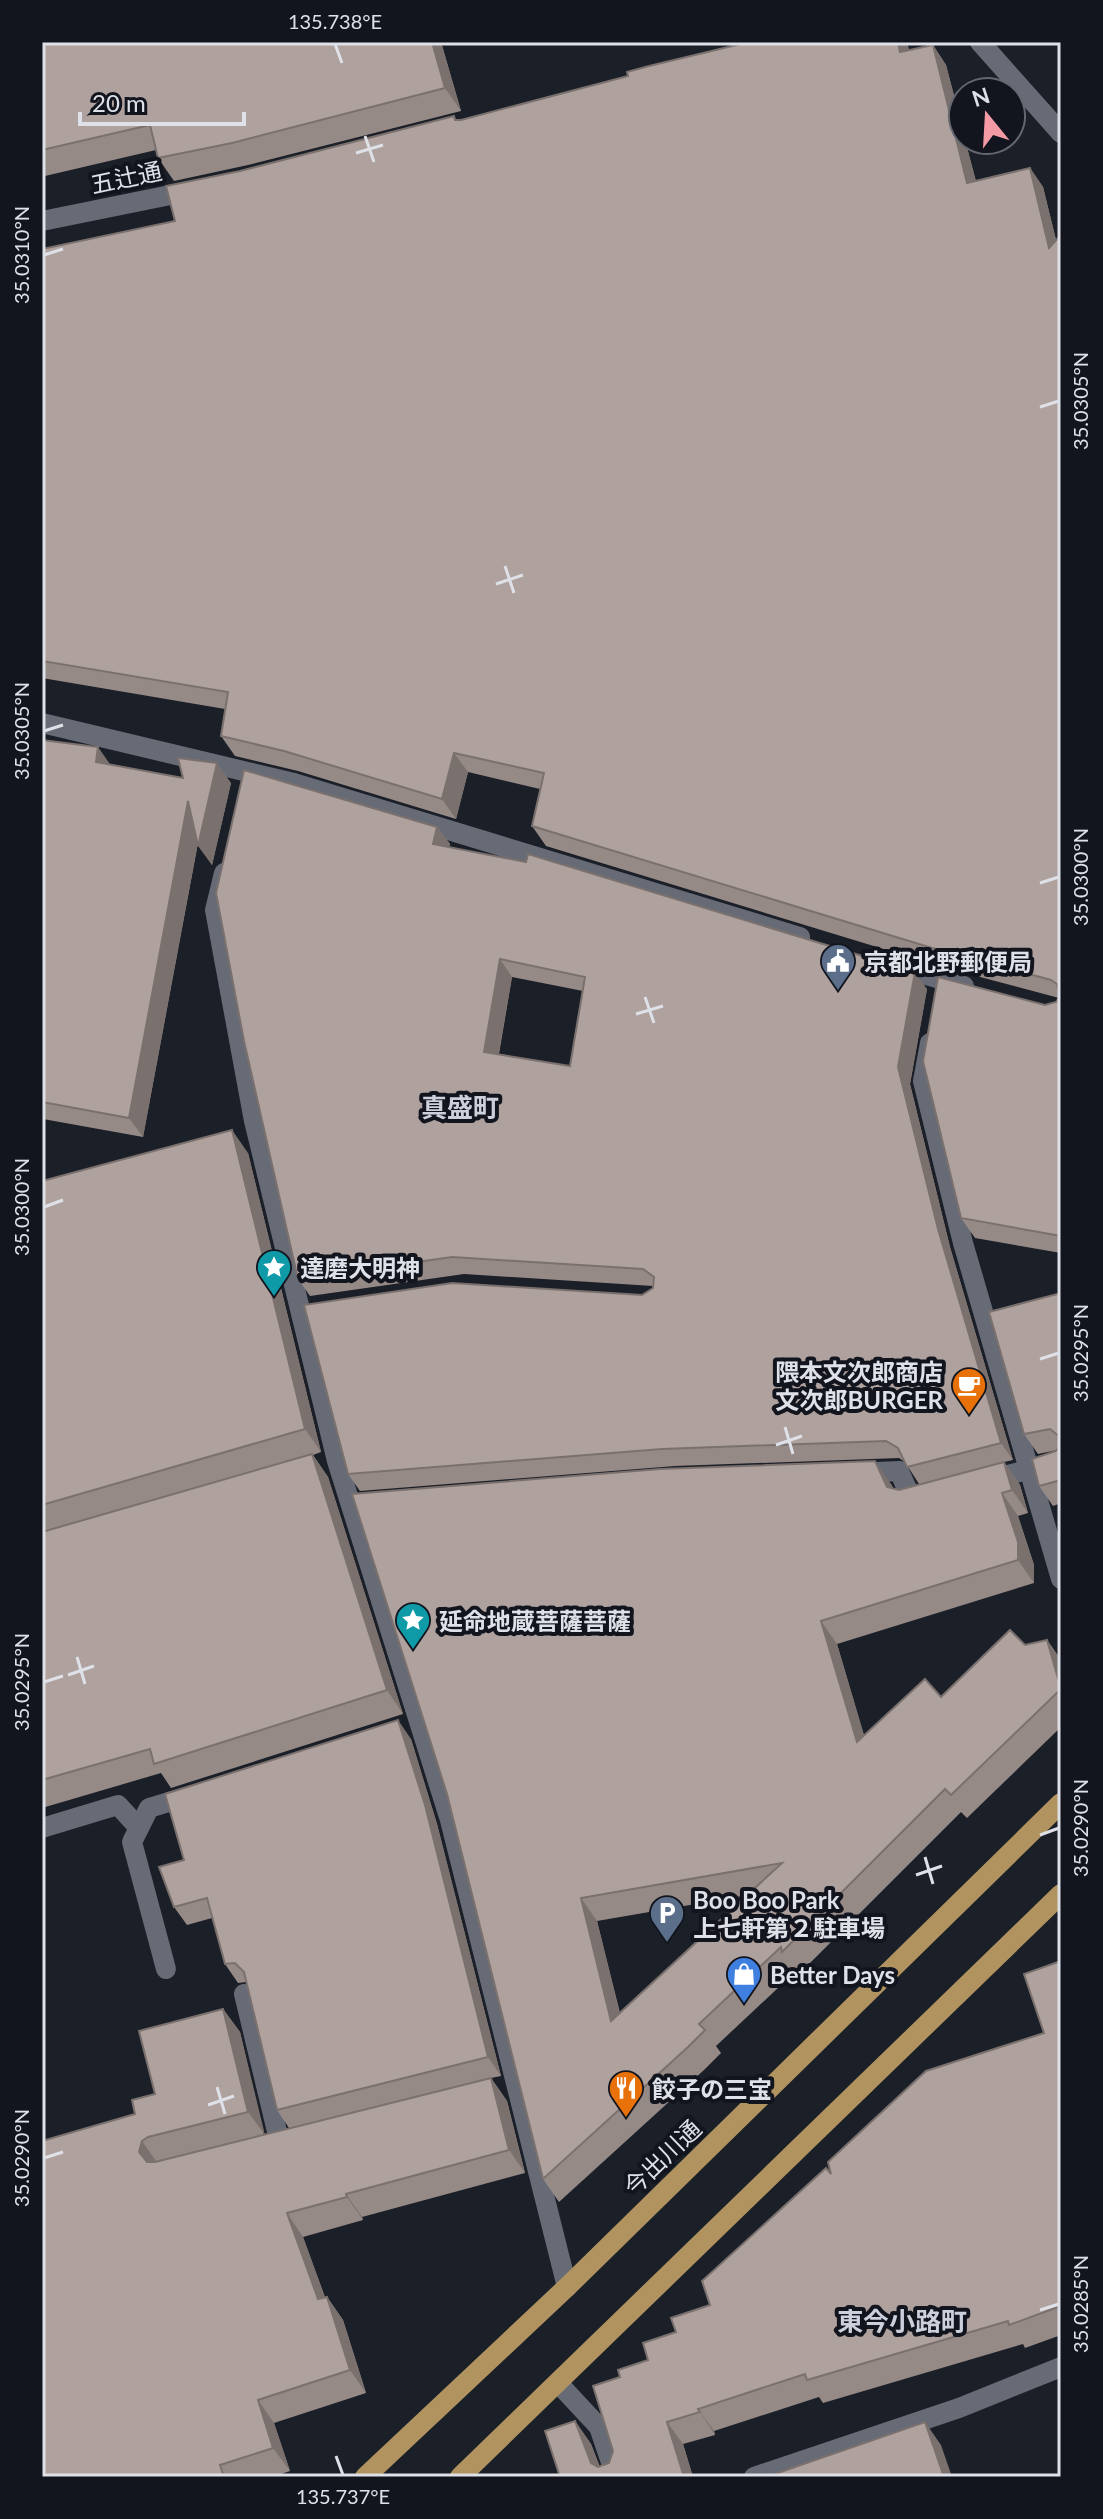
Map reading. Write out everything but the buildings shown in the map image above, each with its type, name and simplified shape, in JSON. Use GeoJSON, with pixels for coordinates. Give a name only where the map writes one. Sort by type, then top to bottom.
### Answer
{"type":"FeatureCollection","features":[{"type":"Feature","properties":{"kind":"main road","name":"今出川通"},"geometry":{"type":"LineString","coordinates":[[365,2477],[567,2287],[1061,1803]]}},
{"type":"Feature","properties":{"kind":"main road"},"geometry":{"type":"LineString","coordinates":[[460,2477],[1061,1894]]}},
{"type":"Feature","properties":{"kind":"street"},"geometry":{"type":"LineString","coordinates":[[980,42],[1061,133]]}},
{"type":"Feature","properties":{"kind":"street","name":"五辻通"},"geometry":{"type":"LineString","coordinates":[[42,221],[221,184]]}},
{"type":"Feature","properties":{"kind":"street"},"geometry":{"type":"LineString","coordinates":[[42,723],[244,781],[294,783],[822,944]]}},
{"type":"Feature","properties":{"kind":"street"},"geometry":{"type":"LineString","coordinates":[[229,849],[215,910],[254,1121],[308,1310],[330,1464],[359,1505],[413,1724],[450,1820],[509,2087],[567,2287]]}},
{"type":"Feature","properties":{"kind":"street"},"geometry":{"type":"LineString","coordinates":[[867,958],[941,988],[987,992]]}},
{"type":"Feature","properties":{"kind":"street"},"geometry":{"type":"LineString","coordinates":[[934,1024],[923,1081],[963,1243],[1061,1579]]}},
{"type":"Feature","properties":{"kind":"street"},"geometry":{"type":"LineString","coordinates":[[970,1485],[1061,1461]]}},
{"type":"Feature","properties":{"kind":"street"},"geometry":{"type":"LineString","coordinates":[[837,1474],[899,1471],[912,1500],[941,1493]]}},
{"type":"Feature","properties":{"kind":"street"},"geometry":{"type":"LineString","coordinates":[[166,1969],[132,1842],[149,1808],[209,1789]]}},
{"type":"Feature","properties":{"kind":"street"},"geometry":{"type":"LineString","coordinates":[[42,1828],[118,1805],[139,1828]]}},
{"type":"Feature","properties":{"kind":"street"},"geometry":{"type":"LineString","coordinates":[[244,1994],[280,2144]]}},
{"type":"Feature","properties":{"kind":"street"},"geometry":{"type":"LineString","coordinates":[[754,2477],[959,2408],[1061,2367]]}},
{"type":"Feature","properties":{"kind":"street"},"geometry":{"type":"LineString","coordinates":[[558,2383],[599,2427],[616,2477]]}},
{"type":"Feature","properties":{"kind":"place","name":"京都北野郵便局"},"geometry":{"type":"Point","coordinates":[838,992]}},
{"type":"Feature","properties":{"kind":"place","name":"達磨大明神"},"geometry":{"type":"Point","coordinates":[274,1298]}},
{"type":"Feature","properties":{"kind":"place","name":"隈本文次郎商店 文次郎BURGER"},"geometry":{"type":"Point","coordinates":[969,1416]}},
{"type":"Feature","properties":{"kind":"place","name":"延命地蔵菩薩菩薩"},"geometry":{"type":"Point","coordinates":[413,1651]}},
{"type":"Feature","properties":{"kind":"place","name":"Boo Boo Park 上七軒第２駐車場"},"geometry":{"type":"Point","coordinates":[667,1944]}},
{"type":"Feature","properties":{"kind":"place","name":"Better Days"},"geometry":{"type":"Point","coordinates":[744,2005]}},
{"type":"Feature","properties":{"kind":"place","name":"餃子の三宝"},"geometry":{"type":"Point","coordinates":[626,2119]}},
{"type":"Feature","properties":{"kind":"district","name":"真盛町"},"geometry":{"type":"Point","coordinates":[460,1107]}},
{"type":"Feature","properties":{"kind":"district","name":"東今小路町"},"geometry":{"type":"Point","coordinates":[902,2321]}}]}
